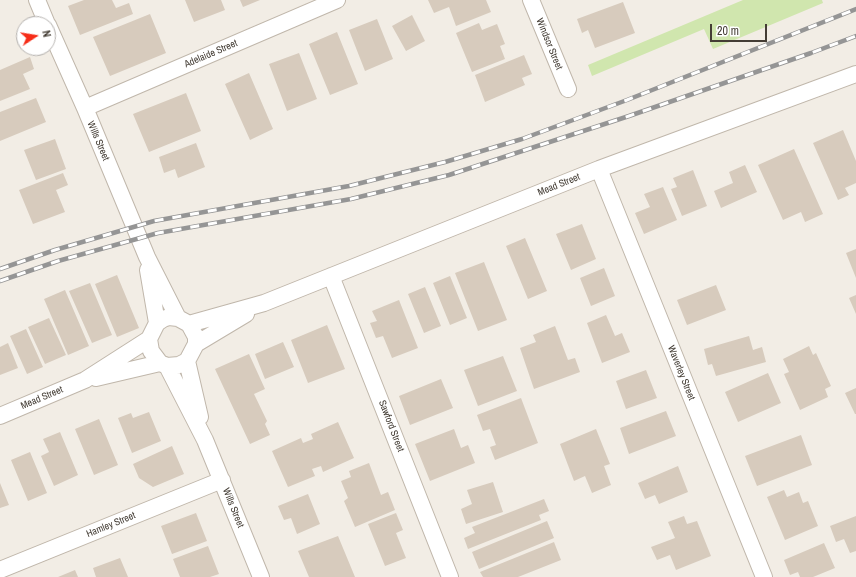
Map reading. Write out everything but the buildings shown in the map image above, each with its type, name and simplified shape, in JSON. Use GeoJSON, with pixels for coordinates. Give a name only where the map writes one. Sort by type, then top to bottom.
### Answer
{"type":"FeatureCollection","features":[{"type":"Feature","properties":{"kind":"street","name":"Wills Street"},"geometry":{"type":"LineString","coordinates":[[37,0],[44,16]]}},
{"type":"Feature","properties":{"kind":"street","name":"Adelaide Street"},"geometry":{"type":"LineString","coordinates":[[85,108],[337,0]]}},
{"type":"Feature","properties":{"kind":"street","name":"Windsor Street"},"geometry":{"type":"LineString","coordinates":[[531,0],[568,89]]}},
{"type":"Feature","properties":{"kind":"street","name":"Wills Street"},"geometry":{"type":"LineString","coordinates":[[56,43],[85,108],[147,257],[183,321]]}},
{"type":"Feature","properties":{"kind":"street","name":"Mead Street"},"geometry":{"type":"LineString","coordinates":[[196,344],[264,303],[599,169],[856,74]]}},
{"type":"Feature","properties":{"kind":"street","name":"Waverley Street"},"geometry":{"type":"LineString","coordinates":[[599,169],[764,577]]}},
{"type":"Feature","properties":{"kind":"street","name":"Wills Street"},"geometry":{"type":"LineString","coordinates":[[147,257],[157,323]]}},
{"type":"Feature","properties":{"kind":"street","name":"Sawford Street"},"geometry":{"type":"LineString","coordinates":[[331,276],[450,577]]}},
{"type":"Feature","properties":{"kind":"street","name":"Mead Street"},"geometry":{"type":"LineString","coordinates":[[183,321],[264,303]]}},
{"type":"Feature","properties":{"kind":"street"},"geometry":{"type":"LineString","coordinates":[[163,319],[183,321],[196,337],[196,344],[187,361],[179,365],[163,365],[151,351],[149,338],[157,323],[163,319]]}},
{"type":"Feature","properties":{"kind":"street","name":"Mead Street"},"geometry":{"type":"LineString","coordinates":[[0,416],[85,380],[149,338]]}},
{"type":"Feature","properties":{"kind":"street","name":"Wills Street"},"geometry":{"type":"LineString","coordinates":[[187,361],[205,440]]}},
{"type":"Feature","properties":{"kind":"street","name":"Wills Street"},"geometry":{"type":"LineString","coordinates":[[163,365],[205,440],[261,577]]}},
{"type":"Feature","properties":{"kind":"street","name":"Mead Street"},"geometry":{"type":"LineString","coordinates":[[85,380],[163,365]]}},
{"type":"Feature","properties":{"kind":"street","name":"Hamley Street"},"geometry":{"type":"LineString","coordinates":[[0,570],[222,480]]}},
{"type":"Feature","properties":{"kind":"green space"},"geometry":{"type":"Polygon","coordinates":[[[743,0],[822,0],[823,3],[713,49],[704,29],[592,76],[588,65],[743,0]]]}},
{"type":"Feature","properties":{"kind":"railway"},"geometry":{"type":"LineString","coordinates":[[0,269],[55,250],[154,221],[349,186],[445,162],[522,139],[627,100],[856,9]]}},
{"type":"Feature","properties":{"kind":"railway"},"geometry":{"type":"LineString","coordinates":[[0,281],[58,261],[158,233],[351,199],[449,175],[629,116],[856,36]]}}]}
